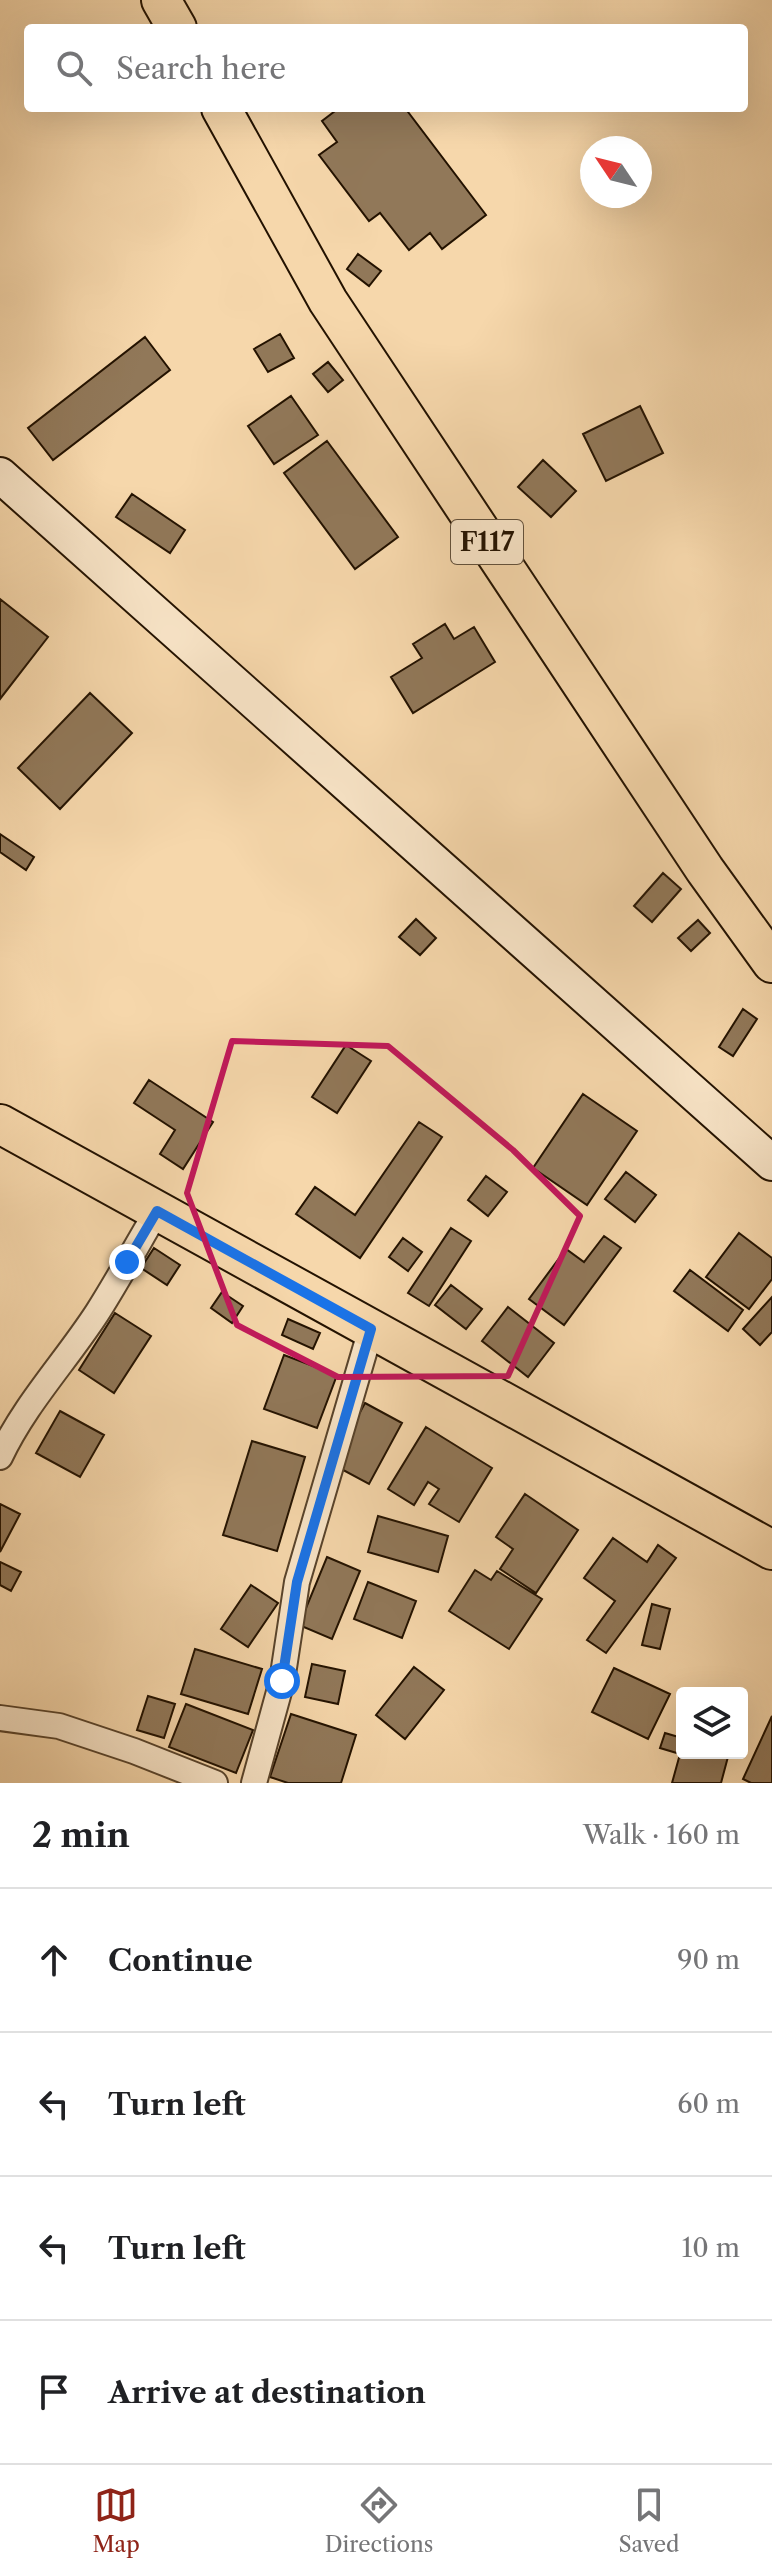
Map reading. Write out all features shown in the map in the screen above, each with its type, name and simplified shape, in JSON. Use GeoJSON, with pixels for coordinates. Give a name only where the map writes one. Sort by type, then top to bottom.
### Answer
{"type":"FeatureCollection","features":[{"type":"Feature","properties":{"kind":"main road"},"geometry":{"type":"LineString","coordinates":[[161,0],[175,24]]}},
{"type":"Feature","properties":{"kind":"main road","name":"F117"},"geometry":{"type":"LineString","coordinates":[[223,112],[328,301],[705,870],[772,963]]}},
{"type":"Feature","properties":{"kind":"main road"},"geometry":{"type":"LineString","coordinates":[[0,475],[772,1163]]}},
{"type":"Feature","properties":{"kind":"main road"},"geometry":{"type":"LineString","coordinates":[[0,1124],[772,1550]]}},
{"type":"Feature","properties":{"kind":"street"},"geometry":{"type":"LineString","coordinates":[[0,1457],[12,1432],[97,1313],[157,1211]]}},
{"type":"Feature","properties":{"kind":"street"},"geometry":{"type":"LineString","coordinates":[[254,1783],[282,1681],[297,1582],[371,1329]]}},
{"type":"Feature","properties":{"kind":"street"},"geometry":{"type":"LineString","coordinates":[[0,1718],[59,1726],[215,1783]]}},
{"type":"Feature","properties":{"kind":"highlighted area"},"geometry":{"type":"Polygon","coordinates":[[[232,1041],[388,1046],[513,1150],[580,1216],[508,1376],[338,1377],[237,1325],[187,1193],[232,1041]]]}},
{"type":"Feature","properties":{"kind":"building"},"geometry":{"type":"Polygon","coordinates":[[[334,112],[408,112],[486,215],[442,249],[430,233],[409,250],[380,213],[369,221],[319,155],[337,142],[322,121],[334,112]]]}},
{"type":"Feature","properties":{"kind":"building"},"geometry":{"type":"Polygon","coordinates":[[[358,254],[381,271],[369,286],[347,269],[358,254]]]}},
{"type":"Feature","properties":{"kind":"building"},"geometry":{"type":"Polygon","coordinates":[[[280,334],[294,358],[268,372],[254,349],[280,334]]]}},
{"type":"Feature","properties":{"kind":"building"},"geometry":{"type":"Polygon","coordinates":[[[145,337],[170,370],[53,460],[28,428],[145,337]]]}},
{"type":"Feature","properties":{"kind":"building"},"geometry":{"type":"Polygon","coordinates":[[[328,362],[343,380],[328,392],[313,374],[328,362]]]}},
{"type":"Feature","properties":{"kind":"building"},"geometry":{"type":"Polygon","coordinates":[[[291,396],[318,435],[274,464],[248,426],[291,396]]]}},
{"type":"Feature","properties":{"kind":"building"},"geometry":{"type":"Polygon","coordinates":[[[640,406],[663,453],[606,481],[583,434],[640,406]]]}},
{"type":"Feature","properties":{"kind":"building"},"geometry":{"type":"Polygon","coordinates":[[[327,441],[398,537],[355,569],[284,473],[327,441]]]}},
{"type":"Feature","properties":{"kind":"building"},"geometry":{"type":"Polygon","coordinates":[[[543,460],[576,491],[551,517],[518,487],[543,460]]]}},
{"type":"Feature","properties":{"kind":"building"},"geometry":{"type":"Polygon","coordinates":[[[132,494],[185,530],[170,553],[116,517],[132,494]]]}},
{"type":"Feature","properties":{"kind":"building"},"geometry":{"type":"Polygon","coordinates":[[[0,599],[48,637],[0,699],[0,599]]]}},
{"type":"Feature","properties":{"kind":"building"},"geometry":{"type":"Polygon","coordinates":[[[445,624],[454,639],[474,627],[495,662],[413,713],[391,677],[422,658],[413,644],[445,624]]]}},
{"type":"Feature","properties":{"kind":"building"},"geometry":{"type":"Polygon","coordinates":[[[90,693],[132,733],[60,809],[18,768],[90,693]]]}},
{"type":"Feature","properties":{"kind":"building"},"geometry":{"type":"Polygon","coordinates":[[[0,834],[34,857],[26,870],[0,852],[0,834]]]}},
{"type":"Feature","properties":{"kind":"building"},"geometry":{"type":"Polygon","coordinates":[[[663,873],[681,889],[652,922],[634,906],[663,873]]]}},
{"type":"Feature","properties":{"kind":"building"},"geometry":{"type":"Polygon","coordinates":[[[416,919],[436,938],[420,955],[399,937],[416,919]]]}},
{"type":"Feature","properties":{"kind":"building"},"geometry":{"type":"Polygon","coordinates":[[[698,920],[710,933],[691,951],[678,938],[698,920]]]}},
{"type":"Feature","properties":{"kind":"building"},"geometry":{"type":"Polygon","coordinates":[[[743,1009],[757,1019],[733,1056],[719,1047],[743,1009]]]}},
{"type":"Feature","properties":{"kind":"building"},"geometry":{"type":"Polygon","coordinates":[[[346,1045],[371,1061],[337,1113],[312,1097],[346,1045]]]}},
{"type":"Feature","properties":{"kind":"building"},"geometry":{"type":"Polygon","coordinates":[[[149,1080],[213,1122],[183,1169],[160,1154],[175,1130],[134,1103],[149,1080]]]}},
{"type":"Feature","properties":{"kind":"building"},"geometry":{"type":"Polygon","coordinates":[[[583,1094],[637,1131],[587,1205],[533,1168],[583,1094]]]}},
{"type":"Feature","properties":{"kind":"building"},"geometry":{"type":"Polygon","coordinates":[[[419,1122],[442,1137],[360,1258],[296,1214],[315,1187],[355,1215],[419,1122]]]}},
{"type":"Feature","properties":{"kind":"building"},"geometry":{"type":"Polygon","coordinates":[[[626,1172],[656,1195],[635,1222],[605,1199],[626,1172]]]}},
{"type":"Feature","properties":{"kind":"building"},"geometry":{"type":"Polygon","coordinates":[[[486,1176],[507,1192],[488,1216],[468,1200],[486,1176]]]}},
{"type":"Feature","properties":{"kind":"building"},"geometry":{"type":"Polygon","coordinates":[[[451,1228],[471,1241],[429,1306],[408,1293],[451,1228]]]}},
{"type":"Feature","properties":{"kind":"building"},"geometry":{"type":"Polygon","coordinates":[[[739,1233],[772,1258],[772,1279],[749,1309],[706,1277],[739,1233]]]}},
{"type":"Feature","properties":{"kind":"building"},"geometry":{"type":"Polygon","coordinates":[[[604,1236],[621,1248],[564,1325],[529,1299],[566,1249],[584,1262],[604,1236]]]}},
{"type":"Feature","properties":{"kind":"building"},"geometry":{"type":"Polygon","coordinates":[[[403,1238],[422,1252],[408,1271],[389,1257],[403,1238]]]}},
{"type":"Feature","properties":{"kind":"building"},"geometry":{"type":"Polygon","coordinates":[[[154,1248],[180,1265],[167,1285],[141,1268],[154,1248]]]}},
{"type":"Feature","properties":{"kind":"building"},"geometry":{"type":"Polygon","coordinates":[[[690,1270],[743,1310],[728,1331],[674,1291],[690,1270]]]}},
{"type":"Feature","properties":{"kind":"building"},"geometry":{"type":"Polygon","coordinates":[[[451,1285],[482,1309],[466,1329],[435,1305],[451,1285]]]}},
{"type":"Feature","properties":{"kind":"building"},"geometry":{"type":"Polygon","coordinates":[[[222,1292],[243,1306],[232,1323],[211,1308],[222,1292]]]}},
{"type":"Feature","properties":{"kind":"building"},"geometry":{"type":"Polygon","coordinates":[[[772,1297],[772,1332],[760,1345],[743,1329],[772,1297]]]}},
{"type":"Feature","properties":{"kind":"building"},"geometry":{"type":"Polygon","coordinates":[[[508,1307],[554,1343],[528,1377],[482,1341],[508,1307]]]}},
{"type":"Feature","properties":{"kind":"building"},"geometry":{"type":"Polygon","coordinates":[[[115,1313],[151,1336],[114,1393],[79,1370],[115,1313]]]}},
{"type":"Feature","properties":{"kind":"building"},"geometry":{"type":"Polygon","coordinates":[[[288,1319],[320,1333],[313,1349],[282,1335],[288,1319]]]}},
{"type":"Feature","properties":{"kind":"building"},"geometry":{"type":"Polygon","coordinates":[[[284,1355],[337,1375],[317,1428],[264,1409],[284,1355]]]}},
{"type":"Feature","properties":{"kind":"building"},"geometry":{"type":"Polygon","coordinates":[[[365,1403],[402,1423],[369,1484],[332,1464],[365,1403]]]}},
{"type":"Feature","properties":{"kind":"building"},"geometry":{"type":"Polygon","coordinates":[[[60,1411],[104,1435],[80,1477],[36,1453],[60,1411]]]}},
{"type":"Feature","properties":{"kind":"building"},"geometry":{"type":"Polygon","coordinates":[[[426,1427],[492,1468],[459,1522],[429,1504],[439,1489],[428,1482],[414,1505],[388,1489],[426,1427]]]}},
{"type":"Feature","properties":{"kind":"building"},"geometry":{"type":"Polygon","coordinates":[[[252,1441],[305,1457],[277,1551],[223,1535],[252,1441]]]}},
{"type":"Feature","properties":{"kind":"building"},"geometry":{"type":"Polygon","coordinates":[[[525,1494],[578,1530],[536,1593],[500,1569],[513,1549],[496,1537],[525,1494]]]}},
{"type":"Feature","properties":{"kind":"building"},"geometry":{"type":"Polygon","coordinates":[[[0,1504],[20,1514],[0,1552],[0,1504]]]}},
{"type":"Feature","properties":{"kind":"building"},"geometry":{"type":"Polygon","coordinates":[[[378,1516],[448,1536],[438,1572],[368,1552],[378,1516]]]}},
{"type":"Feature","properties":{"kind":"building"},"geometry":{"type":"Polygon","coordinates":[[[613,1538],[647,1562],[658,1545],[676,1558],[606,1653],[587,1640],[615,1601],[584,1578],[613,1538]]]}},
{"type":"Feature","properties":{"kind":"building"},"geometry":{"type":"Polygon","coordinates":[[[327,1557],[360,1571],[332,1639],[299,1625],[327,1557]]]}},
{"type":"Feature","properties":{"kind":"building"},"geometry":{"type":"Polygon","coordinates":[[[0,1562],[21,1572],[11,1591],[0,1585],[0,1562]]]}},
{"type":"Feature","properties":{"kind":"building"},"geometry":{"type":"Polygon","coordinates":[[[475,1570],[491,1580],[497,1571],[542,1599],[509,1649],[449,1611],[475,1570]]]}},
{"type":"Feature","properties":{"kind":"building"},"geometry":{"type":"Polygon","coordinates":[[[368,1582],[416,1601],[402,1638],[354,1619],[368,1582]]]}},
{"type":"Feature","properties":{"kind":"building"},"geometry":{"type":"Polygon","coordinates":[[[251,1585],[278,1603],[248,1647],[221,1629],[251,1585]]]}},
{"type":"Feature","properties":{"kind":"building"},"geometry":{"type":"Polygon","coordinates":[[[652,1604],[670,1609],[660,1649],[642,1645],[652,1604]]]}},
{"type":"Feature","properties":{"kind":"building"},"geometry":{"type":"Polygon","coordinates":[[[195,1649],[262,1669],[248,1714],[181,1694],[195,1649]]]}},
{"type":"Feature","properties":{"kind":"building"},"geometry":{"type":"Polygon","coordinates":[[[312,1664],[345,1671],[338,1704],[305,1697],[312,1664]]]}},
{"type":"Feature","properties":{"kind":"building"},"geometry":{"type":"Polygon","coordinates":[[[414,1667],[444,1690],[405,1739],[376,1715],[414,1667]]]}},
{"type":"Feature","properties":{"kind":"building"},"geometry":{"type":"Polygon","coordinates":[[[614,1668],[670,1694],[648,1739],[592,1712],[614,1668]]]}},
{"type":"Feature","properties":{"kind":"building"},"geometry":{"type":"Polygon","coordinates":[[[148,1696],[175,1704],[164,1738],[137,1730],[148,1696]]]}},
{"type":"Feature","properties":{"kind":"building"},"geometry":{"type":"Polygon","coordinates":[[[186,1704],[253,1730],[236,1773],[169,1747],[186,1704]]]}},
{"type":"Feature","properties":{"kind":"building"},"geometry":{"type":"Polygon","coordinates":[[[291,1714],[356,1735],[341,1783],[288,1783],[270,1777],[291,1714]]]}},
{"type":"Feature","properties":{"kind":"building"},"geometry":{"type":"Polygon","coordinates":[[[772,1716],[772,1783],[751,1783],[743,1779],[772,1716]]]}},
{"type":"Feature","properties":{"kind":"building"},"geometry":{"type":"Polygon","coordinates":[[[665,1733],[676,1736],[676,1753],[660,1748],[665,1733]]]}},
{"type":"Feature","properties":{"kind":"building"},"geometry":{"type":"Polygon","coordinates":[[[679,1759],[727,1759],[721,1783],[672,1783],[679,1759]]]}},
{"type":"Feature","properties":{"kind":"route"},"geometry":{"type":"LineString","coordinates":[[127,1262],[157,1211],[371,1329],[297,1582],[282,1681]]}}]}
